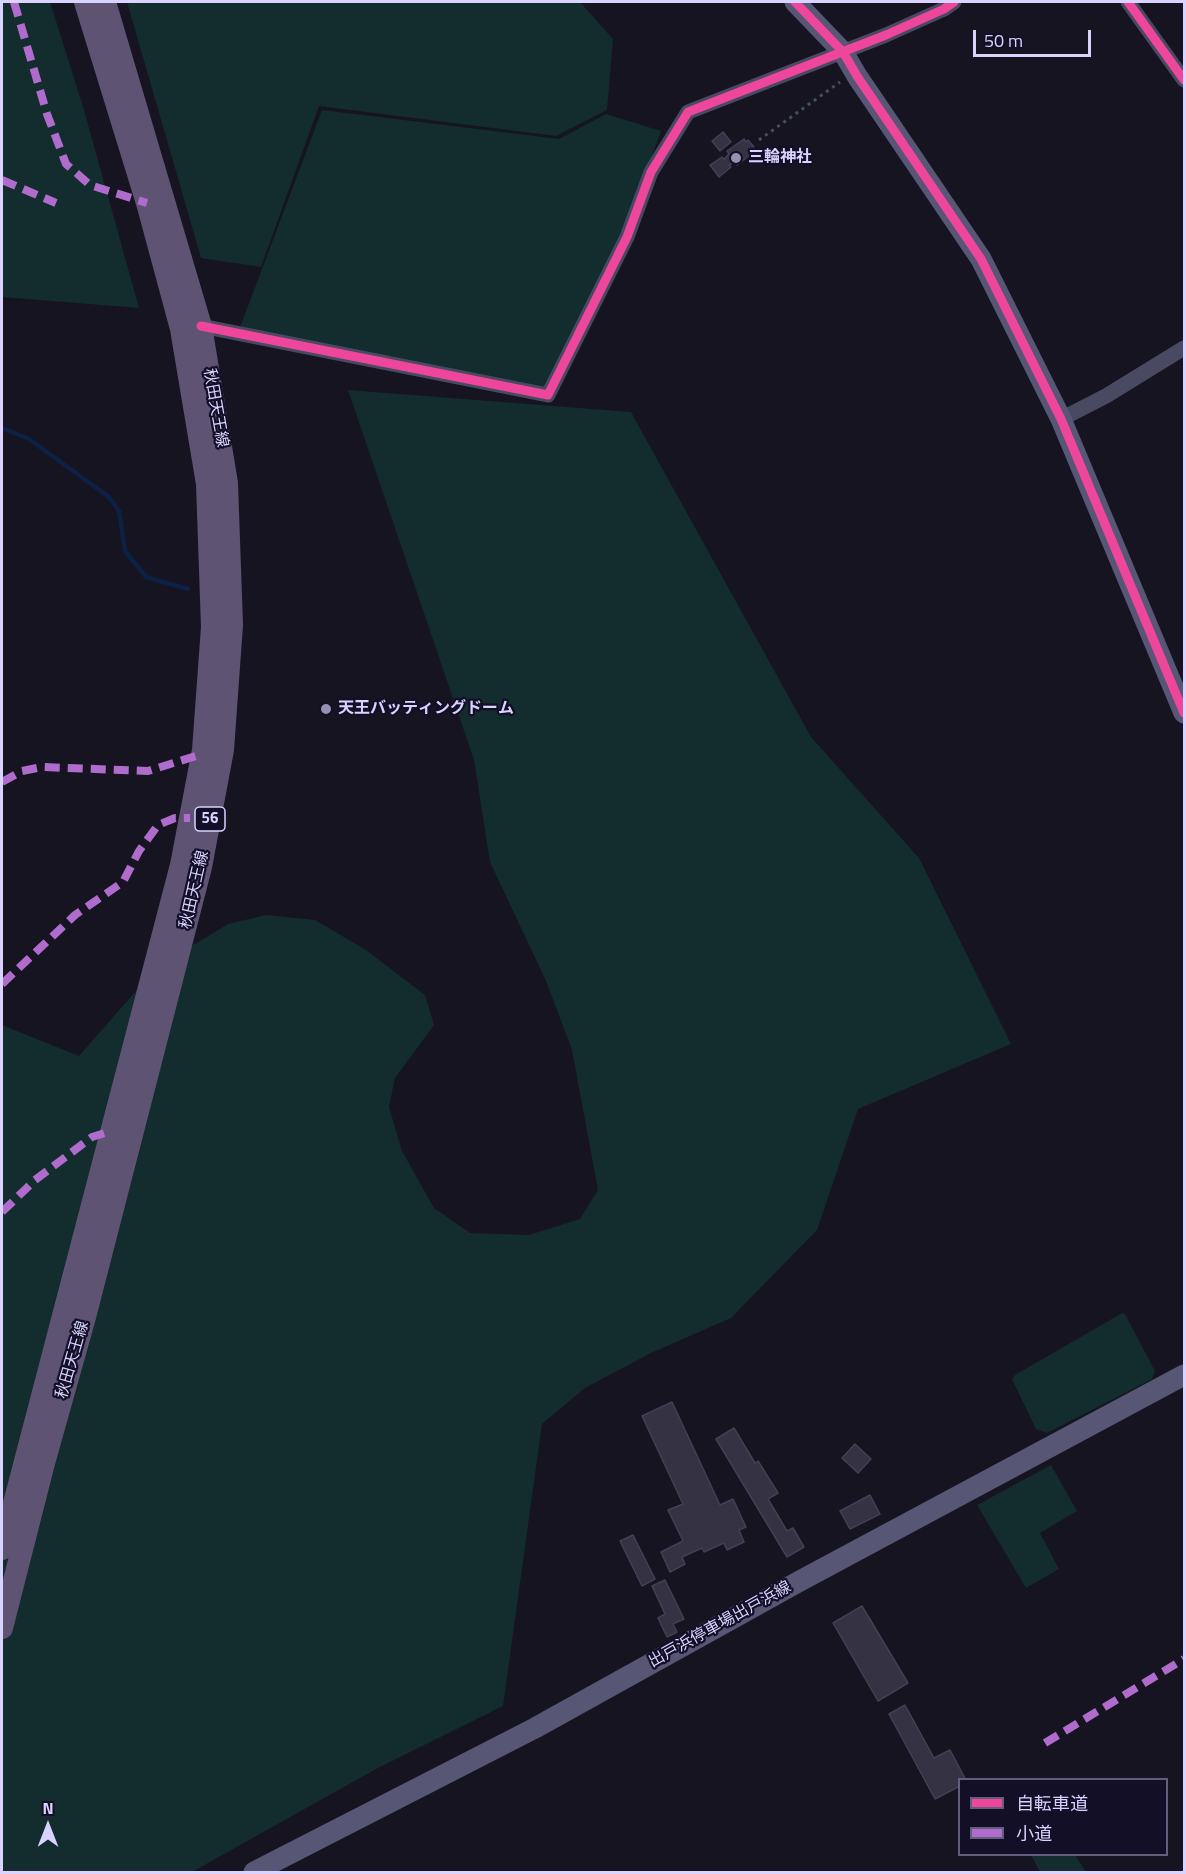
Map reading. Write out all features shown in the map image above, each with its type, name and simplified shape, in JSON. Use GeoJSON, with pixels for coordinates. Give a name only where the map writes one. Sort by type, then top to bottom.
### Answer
{"type":"FeatureCollection","features":[{"type":"Feature","properties":{"kind":"main road","name":"秋田天王線"},"geometry":{"type":"LineString","coordinates":[[2,1549],[181,865],[202,750],[212,627],[207,484],[181,329],[147,203],[85,2]]}},
{"type":"Feature","properties":{"kind":"main road","name":"秋田天王線"},"geometry":{"type":"LineString","coordinates":[[2,1628],[201,867],[222,750],[232,625],[227,483],[201,326],[105,2]]}},
{"type":"Feature","properties":{"kind":"main road"},"geometry":{"type":"LineString","coordinates":[[795,2],[843,52],[981,259],[1061,419],[1185,713]]}},
{"type":"Feature","properties":{"kind":"main road","name":"出戸浜停車場出戸浜線"},"geometry":{"type":"LineString","coordinates":[[254,1872],[535,1728],[798,1582],[1185,1375]]}},
{"type":"Feature","properties":{"kind":"street"},"geometry":{"type":"LineString","coordinates":[[201,326],[548,395],[627,237],[651,171],[688,112],[843,52],[944,9],[954,2]]}},
{"type":"Feature","properties":{"kind":"street"},"geometry":{"type":"LineString","coordinates":[[1128,2],[1185,80]]}},
{"type":"Feature","properties":{"kind":"street"},"geometry":{"type":"LineString","coordinates":[[1061,419],[1106,396],[1185,348]]}},
{"type":"Feature","properties":{"kind":"path"},"geometry":{"type":"LineString","coordinates":[[759,140],[855,72]]}},
{"type":"Feature","properties":{"kind":"green space"},"geometry":{"type":"Polygon","coordinates":[[[2,2],[50,2],[84,110],[139,308],[2,297],[2,2]]]}},
{"type":"Feature","properties":{"kind":"green space"},"geometry":{"type":"Polygon","coordinates":[[[127,2],[580,2],[613,39],[607,110],[556,136],[319,106],[261,267],[201,258],[127,2]]]}},
{"type":"Feature","properties":{"kind":"green space"},"geometry":{"type":"Polygon","coordinates":[[[322,110],[559,139],[606,114],[661,131],[625,232],[546,391],[239,330],[322,110]]]}},
{"type":"Feature","properties":{"kind":"green space"},"geometry":{"type":"Polygon","coordinates":[[[348,390],[631,412],[811,737],[919,858],[1011,1044],[858,1109],[817,1230],[731,1318],[651,1353],[585,1388],[542,1424],[503,1706],[376,1769],[192,1872],[2,1872],[2,1025],[79,1056],[157,967],[228,924],[266,915],[315,920],[366,950],[425,995],[434,1025],[395,1078],[389,1107],[402,1151],[434,1208],[470,1233],[529,1235],[580,1219],[598,1190],[572,1050],[546,981],[490,862],[474,760],[348,390]]]}},
{"type":"Feature","properties":{"kind":"green space"},"geometry":{"type":"Polygon","coordinates":[[[1122,1313],[1125,1314],[1155,1371],[1152,1379],[1047,1433],[1036,1429],[1012,1379],[1015,1375],[1122,1313]]]}},
{"type":"Feature","properties":{"kind":"green space"},"geometry":{"type":"Polygon","coordinates":[[[1051,1465],[1077,1511],[1040,1533],[1059,1569],[1026,1588],[977,1505],[1051,1465]]]}},
{"type":"Feature","properties":{"kind":"green space"},"geometry":{"type":"Polygon","coordinates":[[[1032,1856],[1076,1856],[1086,1872],[1040,1872],[1032,1856]]]}},
{"type":"Feature","properties":{"kind":"building"},"geometry":{"type":"Polygon","coordinates":[[[723,132],[731,142],[720,151],[712,141],[723,132]]]}},
{"type":"Feature","properties":{"kind":"building","name":"三輪神社"},"geometry":{"type":"Polygon","coordinates":[[[744,139],[754,147],[751,149],[754,152],[737,165],[734,162],[729,165],[731,167],[719,177],[710,165],[722,157],[724,159],[729,154],[727,151],[744,139]]]}},
{"type":"Feature","properties":{"kind":"building"},"geometry":{"type":"Polygon","coordinates":[[[672,1402],[720,1505],[733,1499],[746,1527],[739,1530],[744,1542],[727,1550],[724,1543],[704,1552],[702,1548],[682,1557],[685,1564],[670,1572],[661,1552],[683,1541],[668,1510],[683,1504],[642,1416],[672,1402]]]}},
{"type":"Feature","properties":{"kind":"building"},"geometry":{"type":"Polygon","coordinates":[[[734,1428],[755,1463],[758,1461],[778,1493],[768,1499],[787,1531],[793,1528],[804,1547],[787,1557],[716,1439],[734,1428]]]}},
{"type":"Feature","properties":{"kind":"building"},"geometry":{"type":"Polygon","coordinates":[[[855,1444],[871,1459],[858,1473],[842,1458],[855,1444]]]}},
{"type":"Feature","properties":{"kind":"building"},"geometry":{"type":"Polygon","coordinates":[[[870,1495],[880,1514],[850,1529],[840,1511],[870,1495]]]}},
{"type":"Feature","properties":{"kind":"building"},"geometry":{"type":"Polygon","coordinates":[[[633,1535],[655,1579],[642,1586],[620,1541],[633,1535]]]}},
{"type":"Feature","properties":{"kind":"building"},"geometry":{"type":"Polygon","coordinates":[[[665,1580],[684,1619],[673,1624],[677,1632],[667,1637],[658,1618],[665,1614],[652,1586],[665,1580]]]}},
{"type":"Feature","properties":{"kind":"building"},"geometry":{"type":"Polygon","coordinates":[[[862,1606],[908,1683],[878,1701],[833,1623],[862,1606]]]}},
{"type":"Feature","properties":{"kind":"building"},"geometry":{"type":"Polygon","coordinates":[[[905,1705],[934,1758],[950,1750],[965,1778],[958,1778],[958,1787],[935,1799],[889,1714],[905,1705]]]}},
{"type":"Feature","properties":{"kind":"waterway"},"geometry":{"type":"LineString","coordinates":[[2,428],[29,439],[109,497],[119,511],[125,551],[146,577],[188,589]]}},
{"type":"Feature","properties":{"kind":"marked path"},"geometry":{"type":"LineString","coordinates":[[14,2],[47,114],[66,164],[90,185],[147,203]]}},
{"type":"Feature","properties":{"kind":"marked path"},"geometry":{"type":"LineString","coordinates":[[2,180],[56,203]]}},
{"type":"Feature","properties":{"kind":"marked path"},"geometry":{"type":"LineString","coordinates":[[2,782],[22,771],[42,767],[148,771],[202,754]]}},
{"type":"Feature","properties":{"kind":"marked path"},"geometry":{"type":"LineString","coordinates":[[2,984],[75,915],[123,882],[139,851],[158,825],[175,818],[190,818]]}},
{"type":"Feature","properties":{"kind":"marked path"},"geometry":{"type":"LineString","coordinates":[[2,1212],[35,1180],[92,1137],[111,1131]]}},
{"type":"Feature","properties":{"kind":"marked path"},"geometry":{"type":"LineString","coordinates":[[1045,1743],[1184,1659]]}},
{"type":"Feature","properties":{"kind":"cycle path"},"geometry":{"type":"LineString","coordinates":[[795,2],[843,52],[981,259],[1061,419],[1184,713]]}},
{"type":"Feature","properties":{"kind":"cycle path"},"geometry":{"type":"LineString","coordinates":[[201,326],[548,395],[627,237],[651,172],[688,112],[886,35],[944,9],[954,2]]}},
{"type":"Feature","properties":{"kind":"cycle path"},"geometry":{"type":"LineString","coordinates":[[1128,2],[1184,80]]}},
{"type":"Feature","properties":{"kind":"place","name":"三輪神社"},"geometry":{"type":"Point","coordinates":[736,158]}},
{"type":"Feature","properties":{"kind":"place","name":"天王バッティングドーム"},"geometry":{"type":"Point","coordinates":[326,709]}}]}
